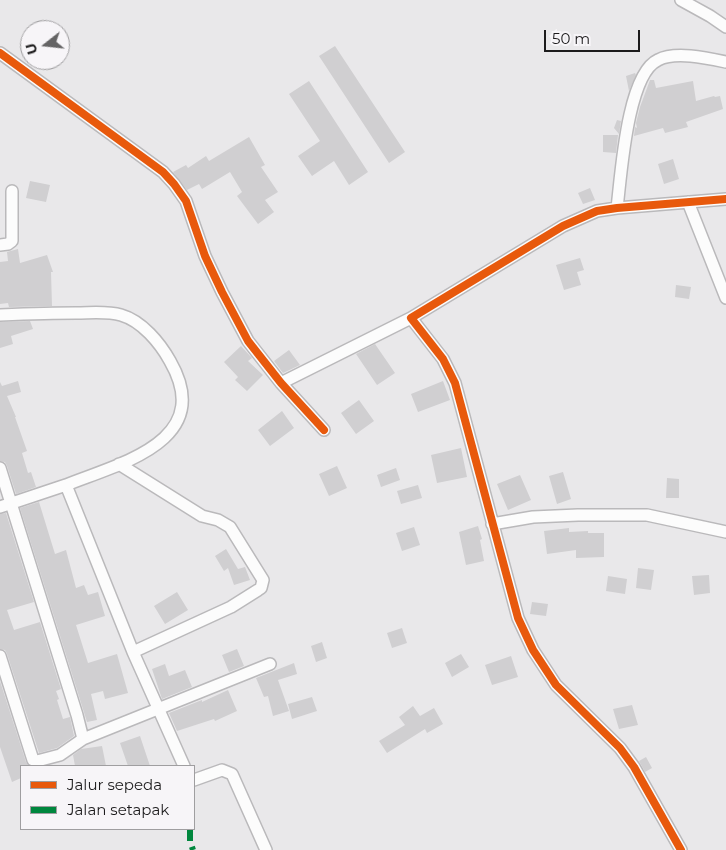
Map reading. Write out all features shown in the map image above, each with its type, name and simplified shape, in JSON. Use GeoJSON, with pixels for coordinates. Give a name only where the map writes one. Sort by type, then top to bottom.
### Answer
{"type":"FeatureCollection","features":[{"type":"Feature","properties":{"kind":"street"},"geometry":{"type":"LineString","coordinates":[[681,0],[726,27]]}},
{"type":"Feature","properties":{"kind":"street"},"geometry":{"type":"LineString","coordinates":[[0,53],[163,172],[174,184],[186,201],[205,256],[248,341],[281,382],[324,430]]}},
{"type":"Feature","properties":{"kind":"street"},"geometry":{"type":"LineString","coordinates":[[617,208],[625,140],[638,84],[650,64],[673,55],[726,62]]}},
{"type":"Feature","properties":{"kind":"street"},"geometry":{"type":"LineString","coordinates":[[0,245],[8,244],[12,241],[12,191]]}},
{"type":"Feature","properties":{"kind":"street"},"geometry":{"type":"LineString","coordinates":[[281,382],[411,318],[564,226],[597,211],[726,198]]}},
{"type":"Feature","properties":{"kind":"street"},"geometry":{"type":"LineString","coordinates":[[688,202],[726,298]]}},
{"type":"Feature","properties":{"kind":"street"},"geometry":{"type":"LineString","coordinates":[[0,315],[104,313],[123,316],[138,324],[150,334],[165,352],[172,363],[180,385],[182,400],[179,420],[166,438],[153,448],[66,485],[6,505]]}},
{"type":"Feature","properties":{"kind":"street"},"geometry":{"type":"LineString","coordinates":[[411,318],[443,359],[455,383],[518,618],[533,650],[556,685],[620,748],[634,767],[681,850]]}},
{"type":"Feature","properties":{"kind":"street"},"geometry":{"type":"LineString","coordinates":[[119,464],[202,516],[218,520],[230,527],[262,580],[261,588],[231,607],[133,652]]}},
{"type":"Feature","properties":{"kind":"street"},"geometry":{"type":"LineString","coordinates":[[0,468],[6,505],[78,715],[83,739]]}},
{"type":"Feature","properties":{"kind":"street"},"geometry":{"type":"LineString","coordinates":[[66,485],[133,652],[184,765]]}},
{"type":"Feature","properties":{"kind":"street"},"geometry":{"type":"LineString","coordinates":[[492,524],[533,518],[578,515],[647,516],[726,532]]}},
{"type":"Feature","properties":{"kind":"street"},"geometry":{"type":"LineString","coordinates":[[0,656],[33,760],[37,761],[60,755],[83,739],[270,664]]}},
{"type":"Feature","properties":{"kind":"street"},"geometry":{"type":"LineString","coordinates":[[195,780],[222,770],[232,774],[266,850]]}},
{"type":"Feature","properties":{"kind":"building"},"geometry":{"type":"Polygon","coordinates":[[[335,46],[405,152],[389,163],[319,56],[335,46]]]}},
{"type":"Feature","properties":{"kind":"building"},"geometry":{"type":"Polygon","coordinates":[[[635,73],[636,75],[629,91],[626,76],[635,73]]]}},
{"type":"Feature","properties":{"kind":"building"},"geometry":{"type":"Polygon","coordinates":[[[650,80],[654,80],[656,88],[693,81],[696,101],[720,96],[723,109],[686,122],[688,127],[665,133],[663,128],[634,136],[640,107],[650,80]]]}},
{"type":"Feature","properties":{"kind":"building"},"geometry":{"type":"Polygon","coordinates":[[[309,81],[368,172],[349,185],[334,161],[312,176],[298,156],[320,141],[289,94],[309,81]]]}},
{"type":"Feature","properties":{"kind":"building"},"geometry":{"type":"Polygon","coordinates":[[[617,120],[621,121],[619,134],[614,128],[617,120]]]}},
{"type":"Feature","properties":{"kind":"building"},"geometry":{"type":"Polygon","coordinates":[[[603,135],[618,135],[616,153],[603,152],[603,135]]]}},
{"type":"Feature","properties":{"kind":"building"},"geometry":{"type":"Polygon","coordinates":[[[249,137],[265,165],[261,167],[278,192],[265,200],[274,212],[258,224],[237,196],[242,192],[230,172],[202,189],[199,184],[187,190],[173,172],[186,165],[188,168],[206,156],[209,161],[249,137]]]}},
{"type":"Feature","properties":{"kind":"building"},"geometry":{"type":"Polygon","coordinates":[[[673,159],[679,179],[664,184],[658,164],[673,159]]]}},
{"type":"Feature","properties":{"kind":"building"},"geometry":{"type":"Polygon","coordinates":[[[30,181],[50,185],[46,202],[26,198],[30,181]]]}},
{"type":"Feature","properties":{"kind":"building"},"geometry":{"type":"Polygon","coordinates":[[[590,188],[595,200],[583,204],[578,193],[590,188]]]}},
{"type":"Feature","properties":{"kind":"building"},"geometry":{"type":"Polygon","coordinates":[[[18,249],[20,263],[47,255],[53,272],[51,272],[52,306],[9,307],[8,303],[0,304],[0,262],[8,261],[7,252],[18,249]]]}},
{"type":"Feature","properties":{"kind":"building"},"geometry":{"type":"Polygon","coordinates":[[[580,258],[584,270],[577,272],[581,285],[564,290],[556,265],[580,258]]]}},
{"type":"Feature","properties":{"kind":"building"},"geometry":{"type":"Polygon","coordinates":[[[676,285],[691,287],[689,299],[675,297],[676,285]]]}},
{"type":"Feature","properties":{"kind":"building"},"geometry":{"type":"Polygon","coordinates":[[[30,321],[33,329],[11,336],[13,344],[0,348],[0,322],[30,321]]]}},
{"type":"Feature","properties":{"kind":"building"},"geometry":{"type":"Polygon","coordinates":[[[375,344],[395,373],[377,385],[356,354],[375,344]]]}},
{"type":"Feature","properties":{"kind":"building"},"geometry":{"type":"Polygon","coordinates":[[[241,346],[252,358],[248,361],[263,375],[247,391],[235,380],[238,377],[224,362],[241,346]]]}},
{"type":"Feature","properties":{"kind":"building"},"geometry":{"type":"Polygon","coordinates":[[[289,350],[300,365],[283,373],[274,361],[289,350]]]}},
{"type":"Feature","properties":{"kind":"building"},"geometry":{"type":"Polygon","coordinates":[[[18,381],[21,392],[7,396],[27,451],[22,453],[28,473],[31,472],[36,487],[16,494],[7,466],[5,462],[0,461],[0,382],[2,386],[18,381]]]}},
{"type":"Feature","properties":{"kind":"building"},"geometry":{"type":"Polygon","coordinates":[[[443,381],[450,400],[418,412],[411,394],[443,381]]]}},
{"type":"Feature","properties":{"kind":"building"},"geometry":{"type":"Polygon","coordinates":[[[359,400],[374,421],[356,434],[341,413],[359,400]]]}},
{"type":"Feature","properties":{"kind":"building"},"geometry":{"type":"Polygon","coordinates":[[[282,411],[294,428],[270,446],[258,430],[282,411]]]}},
{"type":"Feature","properties":{"kind":"building"},"geometry":{"type":"Polygon","coordinates":[[[461,448],[467,477],[437,483],[431,455],[461,448]]]}},
{"type":"Feature","properties":{"kind":"building"},"geometry":{"type":"Polygon","coordinates":[[[337,466],[347,488],[329,496],[319,474],[337,466]]]}},
{"type":"Feature","properties":{"kind":"building"},"geometry":{"type":"Polygon","coordinates":[[[396,468],[400,480],[381,487],[377,475],[396,468]]]}},
{"type":"Feature","properties":{"kind":"building"},"geometry":{"type":"Polygon","coordinates":[[[563,472],[571,499],[557,504],[549,476],[563,472]]]}},
{"type":"Feature","properties":{"kind":"building"},"geometry":{"type":"Polygon","coordinates":[[[520,475],[531,500],[508,510],[497,484],[520,475]]]}},
{"type":"Feature","properties":{"kind":"building"},"geometry":{"type":"Polygon","coordinates":[[[667,478],[679,479],[679,498],[666,498],[667,478]]]}},
{"type":"Feature","properties":{"kind":"building"},"geometry":{"type":"Polygon","coordinates":[[[418,485],[422,498],[401,504],[397,491],[418,485]]]}},
{"type":"Feature","properties":{"kind":"building"},"geometry":{"type":"Polygon","coordinates":[[[39,502],[55,554],[66,550],[76,588],[84,585],[88,595],[98,592],[105,616],[76,625],[88,663],[117,654],[128,693],[105,699],[103,691],[91,694],[97,720],[87,722],[20,508],[39,502]]]}},
{"type":"Feature","properties":{"kind":"building"},"geometry":{"type":"Polygon","coordinates":[[[6,513],[34,602],[7,610],[14,630],[40,622],[61,689],[56,691],[59,699],[57,700],[63,719],[70,717],[74,736],[57,748],[39,753],[7,654],[5,650],[0,649],[0,514],[6,513]]]}},
{"type":"Feature","properties":{"kind":"building"},"geometry":{"type":"Polygon","coordinates":[[[478,526],[482,539],[480,540],[484,561],[466,565],[459,532],[478,526]]]}},
{"type":"Feature","properties":{"kind":"building"},"geometry":{"type":"Polygon","coordinates":[[[414,527],[420,545],[402,551],[396,533],[414,527]]]}},
{"type":"Feature","properties":{"kind":"building"},"geometry":{"type":"Polygon","coordinates":[[[569,528],[569,532],[588,531],[588,533],[604,533],[604,557],[576,558],[576,550],[547,554],[544,531],[569,528]]]}},
{"type":"Feature","properties":{"kind":"building"},"geometry":{"type":"Polygon","coordinates":[[[226,549],[238,569],[245,567],[250,580],[234,585],[228,568],[224,571],[215,556],[226,549]]]}},
{"type":"Feature","properties":{"kind":"building"},"geometry":{"type":"Polygon","coordinates":[[[638,568],[654,570],[651,590],[636,588],[638,568]]]}},
{"type":"Feature","properties":{"kind":"building"},"geometry":{"type":"Polygon","coordinates":[[[709,575],[710,593],[694,595],[692,576],[709,575]]]}},
{"type":"Feature","properties":{"kind":"building"},"geometry":{"type":"Polygon","coordinates":[[[608,576],[627,579],[625,594],[606,591],[608,576]]]}},
{"type":"Feature","properties":{"kind":"building"},"geometry":{"type":"Polygon","coordinates":[[[177,592],[188,610],[165,624],[154,606],[177,592]]]}},
{"type":"Feature","properties":{"kind":"building"},"geometry":{"type":"Polygon","coordinates":[[[532,602],[548,604],[546,616],[530,614],[532,602]]]}},
{"type":"Feature","properties":{"kind":"building"},"geometry":{"type":"Polygon","coordinates":[[[402,628],[407,643],[392,648],[387,633],[402,628]]]}},
{"type":"Feature","properties":{"kind":"building"},"geometry":{"type":"Polygon","coordinates":[[[322,642],[327,658],[316,662],[311,646],[322,642]]]}},
{"type":"Feature","properties":{"kind":"building"},"geometry":{"type":"Polygon","coordinates":[[[237,649],[244,666],[229,672],[222,655],[237,649]]]}},
{"type":"Feature","properties":{"kind":"building"},"geometry":{"type":"Polygon","coordinates":[[[461,654],[469,667],[452,677],[445,663],[461,654]]]}},
{"type":"Feature","properties":{"kind":"building"},"geometry":{"type":"Polygon","coordinates":[[[511,656],[518,677],[492,685],[485,665],[511,656]]]}},
{"type":"Feature","properties":{"kind":"building"},"geometry":{"type":"Polygon","coordinates":[[[294,663],[297,674],[278,680],[289,711],[273,716],[268,696],[264,697],[256,678],[294,663]]]}},
{"type":"Feature","properties":{"kind":"building"},"geometry":{"type":"Polygon","coordinates":[[[165,664],[169,676],[185,670],[192,687],[162,699],[152,669],[165,664]]]}},
{"type":"Feature","properties":{"kind":"building"},"geometry":{"type":"Polygon","coordinates":[[[0,681],[28,765],[20,765],[20,778],[12,782],[0,747],[0,681]]]}},
{"type":"Feature","properties":{"kind":"building"},"geometry":{"type":"Polygon","coordinates":[[[228,690],[237,711],[215,721],[214,719],[177,731],[169,713],[202,700],[202,702],[228,690]]]}},
{"type":"Feature","properties":{"kind":"building"},"geometry":{"type":"Polygon","coordinates":[[[312,697],[317,711],[292,719],[288,704],[312,697]]]}},
{"type":"Feature","properties":{"kind":"building"},"geometry":{"type":"Polygon","coordinates":[[[632,705],[638,725],[619,729],[613,709],[632,705]]]}},
{"type":"Feature","properties":{"kind":"building"},"geometry":{"type":"Polygon","coordinates":[[[413,706],[420,716],[434,708],[443,724],[427,733],[425,729],[387,753],[379,741],[405,725],[399,717],[413,706]]]}},
{"type":"Feature","properties":{"kind":"building"},"geometry":{"type":"Polygon","coordinates":[[[140,736],[150,765],[128,765],[120,743],[140,736]]]}},
{"type":"Feature","properties":{"kind":"building"},"geometry":{"type":"Polygon","coordinates":[[[102,746],[106,765],[75,765],[73,755],[81,749],[102,746]]]}},
{"type":"Feature","properties":{"kind":"building"},"geometry":{"type":"Polygon","coordinates":[[[646,757],[652,768],[645,772],[639,761],[646,757]]]}},
{"type":"Feature","properties":{"kind":"marked path"},"geometry":{"type":"LineString","coordinates":[[190,830],[190,841],[193,850]]}},
{"type":"Feature","properties":{"kind":"cycle path"},"geometry":{"type":"LineString","coordinates":[[0,53],[163,172],[174,184],[186,201],[205,256],[248,341],[281,383],[324,430]]}},
{"type":"Feature","properties":{"kind":"cycle path"},"geometry":{"type":"LineString","coordinates":[[681,850],[634,767],[620,748],[556,685],[533,650],[518,618],[455,383],[443,359],[411,318],[563,226],[597,211],[726,199]]}}]}
